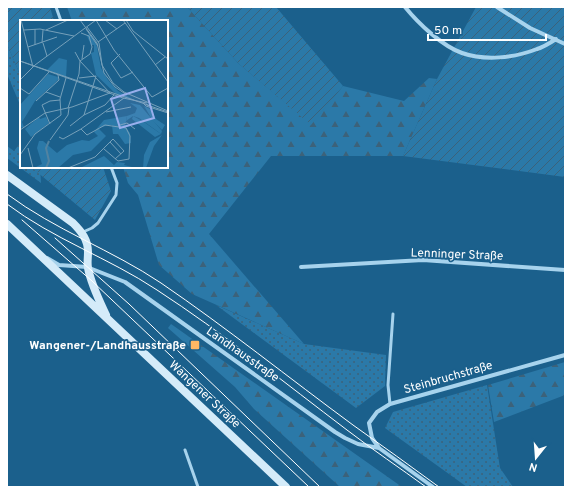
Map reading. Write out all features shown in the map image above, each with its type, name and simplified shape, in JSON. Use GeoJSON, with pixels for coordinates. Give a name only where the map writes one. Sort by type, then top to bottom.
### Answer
{"type":"FeatureCollection","features":[{"type":"Feature","properties":{"kind":"street"},"geometry":{"type":"LineString","coordinates":[[405,7],[424,28],[441,42],[461,53],[481,57],[502,57],[537,49],[556,40]]}},
{"type":"Feature","properties":{"kind":"street"},"geometry":{"type":"LineString","coordinates":[[497,7],[530,28],[565,44]]}},
{"type":"Feature","properties":{"kind":"street"},"geometry":{"type":"LineString","coordinates":[[7,175],[73,223],[82,232]]}},
{"type":"Feature","properties":{"kind":"street","name":"Wangener Straße"},"geometry":{"type":"LineString","coordinates":[[7,224],[286,487]]}},
{"type":"Feature","properties":{"kind":"street","name":"Wangener Straße"},"geometry":{"type":"LineString","coordinates":[[82,232],[88,251],[87,267],[108,319]]}},
{"type":"Feature","properties":{"kind":"street","name":"Landhausstraße"},"geometry":{"type":"LineString","coordinates":[[35,250],[59,264],[87,267],[125,282],[335,432],[358,444],[379,448],[433,487]]}},
{"type":"Feature","properties":{"kind":"street","name":"Lenninger Straße"},"geometry":{"type":"LineString","coordinates":[[301,267],[423,260],[565,270]]}},
{"type":"Feature","properties":{"kind":"street","name":"Steinbruchstraße"},"geometry":{"type":"LineString","coordinates":[[379,448],[372,438],[369,423],[377,412],[390,404],[565,355]]}},
{"type":"Feature","properties":{"kind":"lane"},"geometry":{"type":"LineString","coordinates":[[56,7],[61,20]]}},
{"type":"Feature","properties":{"kind":"lane"},"geometry":{"type":"LineString","coordinates":[[82,232],[92,228],[98,223],[116,195],[117,183],[111,168]]}},
{"type":"Feature","properties":{"kind":"lane"},"geometry":{"type":"LineString","coordinates":[[390,404],[388,385],[393,314]]}},
{"type":"Feature","properties":{"kind":"lane"},"geometry":{"type":"LineString","coordinates":[[185,450],[198,487]]}},
{"type":"Feature","properties":{"kind":"green space"},"geometry":{"type":"Polygon","coordinates":[[[7,7],[50,7],[54,20],[20,20],[20,75],[7,44],[7,7]]]}},
{"type":"Feature","properties":{"kind":"green space"},"geometry":{"type":"Polygon","coordinates":[[[67,7],[187,7],[239,64],[311,124],[343,86],[404,101],[429,78],[437,79],[403,156],[271,156],[209,234],[304,344],[192,294],[159,265],[138,195],[128,183],[123,168],[168,168],[168,20],[72,20],[67,7]]]}},
{"type":"Feature","properties":{"kind":"green space"},"geometry":{"type":"Polygon","coordinates":[[[187,7],[276,7],[343,86],[311,125],[239,64],[187,7]]]}},
{"type":"Feature","properties":{"kind":"green space"},"geometry":{"type":"Polygon","coordinates":[[[476,7],[565,7],[565,177],[403,156],[437,79],[476,7]]]}},
{"type":"Feature","properties":{"kind":"green space"},"geometry":{"type":"Polygon","coordinates":[[[7,44],[20,75],[20,105],[7,74],[7,44]]]}},
{"type":"Feature","properties":{"kind":"green space"},"geometry":{"type":"Polygon","coordinates":[[[20,143],[20,168],[7,158],[7,146],[14,151],[20,143]]]}},
{"type":"Feature","properties":{"kind":"green space"},"geometry":{"type":"Polygon","coordinates":[[[21,168],[40,168],[41,183],[21,168]]]}},
{"type":"Feature","properties":{"kind":"green space"},"geometry":{"type":"Polygon","coordinates":[[[32,168],[103,168],[111,191],[95,220],[32,168]]]}},
{"type":"Feature","properties":{"kind":"green space"},"geometry":{"type":"Polygon","coordinates":[[[216,305],[304,344],[386,355],[385,386],[356,408],[216,305]]]}},
{"type":"Feature","properties":{"kind":"green space"},"geometry":{"type":"Polygon","coordinates":[[[171,324],[402,487],[340,487],[254,409],[235,387],[168,328],[171,324]]]}},
{"type":"Feature","properties":{"kind":"green space"},"geometry":{"type":"Polygon","coordinates":[[[565,362],[565,395],[494,422],[488,385],[565,362]]]}},
{"type":"Feature","properties":{"kind":"green space"},"geometry":{"type":"Polygon","coordinates":[[[487,385],[500,468],[513,487],[467,487],[385,428],[393,412],[487,385]]]}},
{"type":"Feature","properties":{"kind":"tram line"},"geometry":{"type":"LineString","coordinates":[[7,194],[44,218],[123,260],[161,283],[439,487]]}},
{"type":"Feature","properties":{"kind":"tram line"},"geometry":{"type":"LineString","coordinates":[[7,204],[43,228],[120,268],[182,306],[426,487]]}},
{"type":"Feature","properties":{"kind":"tram line"},"geometry":{"type":"LineString","coordinates":[[22,220],[92,281],[309,487]]}},
{"type":"Feature","properties":{"kind":"tram line"},"geometry":{"type":"LineString","coordinates":[[55,238],[129,304],[320,487]]}},
{"type":"Feature","properties":{"kind":"place","name":"Wangener-/Landhausstraße"},"geometry":{"type":"Point","coordinates":[195,345]}}]}
